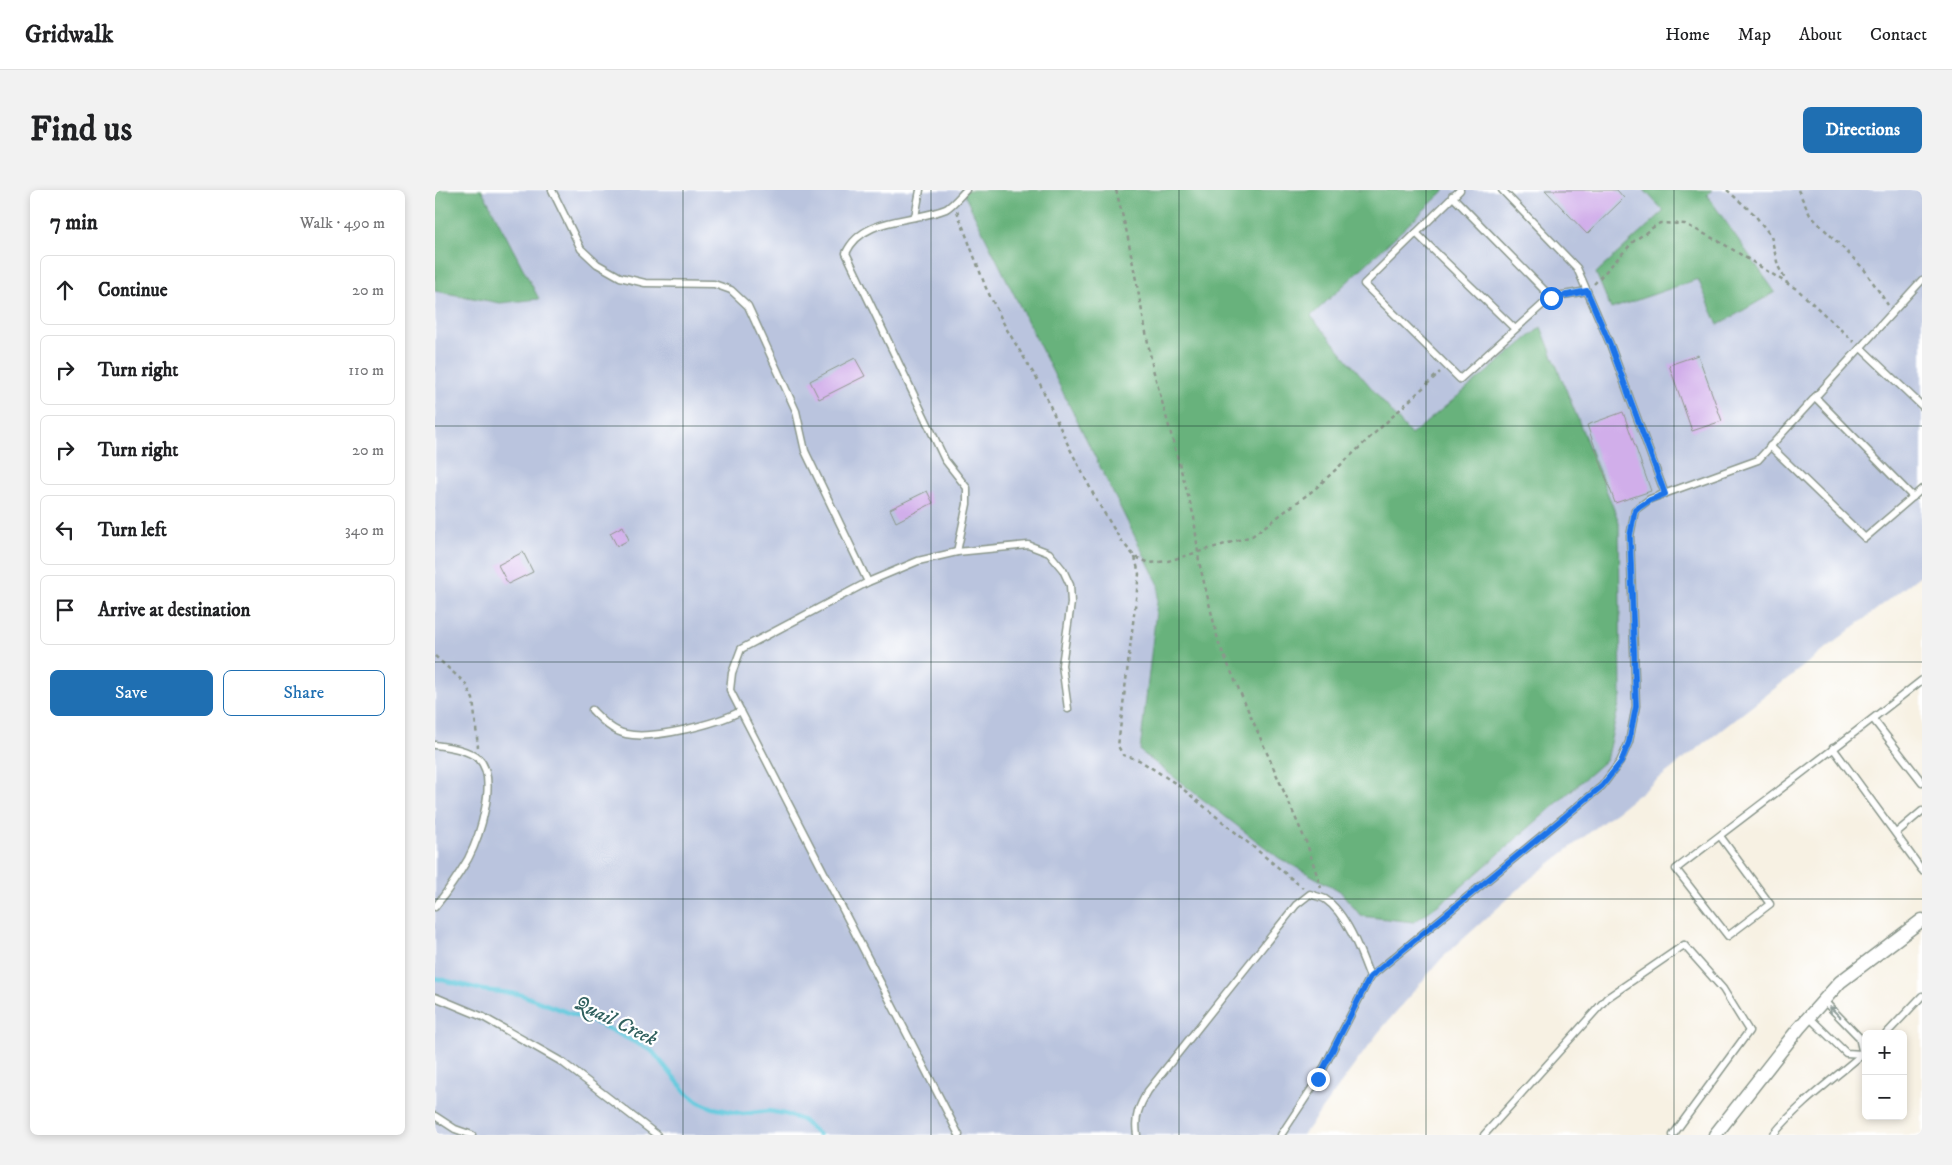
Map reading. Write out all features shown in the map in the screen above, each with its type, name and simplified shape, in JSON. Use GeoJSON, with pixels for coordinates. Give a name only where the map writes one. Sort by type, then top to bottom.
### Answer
{"type":"FeatureCollection","features":[{"type":"Feature","properties":{"kind":"street"},"geometry":{"type":"LineString","coordinates":[[1715,1135],[1823,1000],[1846,976],[1922,920]]}},
{"type":"Feature","properties":{"kind":"lane"},"geometry":{"type":"LineString","coordinates":[[552,190],[581,249],[597,264],[620,277],[645,283],[714,284],[731,290],[748,306],[796,411],[805,451],[868,582]]}},
{"type":"Feature","properties":{"kind":"lane"},"geometry":{"type":"LineString","coordinates":[[915,217],[920,190]]}},
{"type":"Feature","properties":{"kind":"lane"},"geometry":{"type":"LineString","coordinates":[[957,552],[967,504],[967,488],[945,460],[846,253],[852,240],[874,226],[948,208],[966,190]]}},
{"type":"Feature","properties":{"kind":"lane"},"geometry":{"type":"LineString","coordinates":[[1460,190],[1364,284],[1460,379],[1551,298],[1587,291]]}},
{"type":"Feature","properties":{"kind":"lane"},"geometry":{"type":"LineString","coordinates":[[1502,190],[1577,268],[1610,344],[1665,494]]}},
{"type":"Feature","properties":{"kind":"lane"},"geometry":{"type":"LineString","coordinates":[[1452,196],[1551,298]]}},
{"type":"Feature","properties":{"kind":"lane"},"geometry":{"type":"LineString","coordinates":[[1416,233],[1515,329]]}},
{"type":"Feature","properties":{"kind":"lane"},"geometry":{"type":"LineString","coordinates":[[1281,1135],[1318,1079],[1370,977],[1602,786],[1621,762],[1629,742],[1636,706],[1630,536],[1635,510],[1650,500],[1758,460],[1922,280]]}},
{"type":"Feature","properties":{"kind":"lane"},"geometry":{"type":"LineString","coordinates":[[1861,348],[1922,406]]}},
{"type":"Feature","properties":{"kind":"lane"},"geometry":{"type":"LineString","coordinates":[[1815,397],[1913,497]]}},
{"type":"Feature","properties":{"kind":"lane"},"geometry":{"type":"LineString","coordinates":[[1770,446],[1865,538],[1922,489]]}},
{"type":"Feature","properties":{"kind":"lane"},"geometry":{"type":"LineString","coordinates":[[959,1135],[730,690],[732,673],[741,649],[868,582],[919,560],[957,552],[1028,545],[1049,553],[1063,570],[1070,585],[1071,603],[1062,665],[1068,709]]}},
{"type":"Feature","properties":{"kind":"lane"},"geometry":{"type":"LineString","coordinates":[[1720,836],[1770,904],[1728,936],[1677,869],[1922,680]]}},
{"type":"Feature","properties":{"kind":"lane"},"geometry":{"type":"LineString","coordinates":[[592,710],[607,725],[625,734],[642,736],[662,734],[728,717],[741,711]]}},
{"type":"Feature","properties":{"kind":"lane"},"geometry":{"type":"LineString","coordinates":[[1873,719],[1922,782]]}},
{"type":"Feature","properties":{"kind":"lane"},"geometry":{"type":"LineString","coordinates":[[435,745],[459,749],[479,760],[486,772],[488,790],[485,811],[469,856],[435,907]]}},
{"type":"Feature","properties":{"kind":"lane"},"geometry":{"type":"LineString","coordinates":[[1833,748],[1922,870]]}},
{"type":"Feature","properties":{"kind":"lane"},"geometry":{"type":"LineString","coordinates":[[1896,832],[1922,811]]}},
{"type":"Feature","properties":{"kind":"lane"},"geometry":{"type":"LineString","coordinates":[[1137,1135],[1135,1124],[1137,1109],[1148,1091],[1296,905],[1310,894],[1325,900],[1341,917],[1357,945],[1370,977]]}},
{"type":"Feature","properties":{"kind":"lane"},"geometry":{"type":"LineString","coordinates":[[1485,1135],[1607,998],[1684,944],[1723,989],[1749,1031],[1673,1135]]}},
{"type":"Feature","properties":{"kind":"lane"},"geometry":{"type":"LineString","coordinates":[[1890,1030],[1922,996]]}},
{"type":"Feature","properties":{"kind":"lane"},"geometry":{"type":"LineString","coordinates":[[435,997],[483,1017],[562,1062],[657,1135]]}},
{"type":"Feature","properties":{"kind":"lane"},"geometry":{"type":"LineString","coordinates":[[1823,1000],[1859,1037],[1862,1047]]}},
{"type":"Feature","properties":{"kind":"lane"},"geometry":{"type":"LineString","coordinates":[[1809,1017],[1847,1053],[1862,1053]]}},
{"type":"Feature","properties":{"kind":"lane"},"geometry":{"type":"LineString","coordinates":[[1773,1135],[1813,1092],[1832,1081],[1862,1055]]}},
{"type":"Feature","properties":{"kind":"lane"},"geometry":{"type":"LineString","coordinates":[[435,1116],[455,1129],[472,1135]]}},
{"type":"Feature","properties":{"kind":"path"},"geometry":{"type":"LineString","coordinates":[[1116,190],[1127,233],[1153,369],[1194,517],[1197,552],[1219,644],[1307,844],[1325,900]]}},
{"type":"Feature","properties":{"kind":"path"},"geometry":{"type":"LineString","coordinates":[[1727,190],[1754,214],[1771,236],[1778,266],[1787,284]]}},
{"type":"Feature","properties":{"kind":"path"},"geometry":{"type":"LineString","coordinates":[[1798,190],[1810,215],[1864,269],[1893,313]]}},
{"type":"Feature","properties":{"kind":"path"},"geometry":{"type":"LineString","coordinates":[[953,203],[986,288],[1006,328],[1040,384],[1069,447],[1097,501],[1120,539],[1135,557],[1139,574],[1118,746],[1123,755],[1139,760],[1178,785],[1287,873],[1310,894]]}},
{"type":"Feature","properties":{"kind":"path"},"geometry":{"type":"LineString","coordinates":[[1587,291],[1634,241],[1660,223],[1685,224],[1723,243],[1798,290],[1861,348]]}},
{"type":"Feature","properties":{"kind":"path"},"geometry":{"type":"LineString","coordinates":[[1135,557],[1150,563],[1169,560],[1252,536],[1315,489],[1447,366]]}},
{"type":"Feature","properties":{"kind":"path"},"geometry":{"type":"LineString","coordinates":[[435,656],[465,683],[473,699],[479,760]]}},
{"type":"Feature","properties":{"kind":"shaded area"},"geometry":{"type":"Polygon","coordinates":[[[435,190],[1922,190],[1922,574],[1531,878],[1442,958],[1378,1033],[1303,1135],[435,1135],[435,190]]]}},
{"type":"Feature","properties":{"kind":"green space"},"geometry":{"type":"Polygon","coordinates":[[[435,190],[482,190],[539,299],[500,303],[435,291],[435,190]]]}},
{"type":"Feature","properties":{"kind":"green space"},"geometry":{"type":"Polygon","coordinates":[[[962,190],[1445,190],[1311,316],[1411,435],[1541,327],[1619,522],[1621,696],[1606,760],[1452,895],[1414,922],[1361,916],[1340,891],[1279,858],[1140,751],[1159,585],[962,190]]]}},
{"type":"Feature","properties":{"kind":"green space"},"geometry":{"type":"Polygon","coordinates":[[[1644,190],[1712,190],[1707,195],[1775,292],[1718,325],[1698,279],[1611,309],[1596,273],[1664,211],[1644,190]]]}},
{"type":"Feature","properties":{"kind":"building"},"geometry":{"type":"Polygon","coordinates":[[[1545,190],[1617,190],[1624,198],[1587,234],[1545,190]]]}},
{"type":"Feature","properties":{"kind":"building"},"geometry":{"type":"Polygon","coordinates":[[[1698,355],[1722,421],[1692,431],[1669,365],[1698,355]]]}},
{"type":"Feature","properties":{"kind":"building"},"geometry":{"type":"Polygon","coordinates":[[[855,358],[865,376],[819,399],[810,381],[855,358]]]}},
{"type":"Feature","properties":{"kind":"building"},"geometry":{"type":"Polygon","coordinates":[[[1623,412],[1651,491],[1615,503],[1587,425],[1623,412]]]}},
{"type":"Feature","properties":{"kind":"building"},"geometry":{"type":"Polygon","coordinates":[[[927,491],[933,503],[896,522],[890,509],[927,491]]]}},
{"type":"Feature","properties":{"kind":"building"},"geometry":{"type":"Polygon","coordinates":[[[623,526],[629,540],[617,546],[610,533],[623,526]]]}},
{"type":"Feature","properties":{"kind":"building"},"geometry":{"type":"Polygon","coordinates":[[[523,552],[533,572],[508,584],[498,565],[523,552]]]}},
{"type":"Feature","properties":{"kind":"waterway","name":"Quail Creek"},"geometry":{"type":"LineString","coordinates":[[435,978],[483,990],[519,994],[601,1025],[652,1051],[687,1093],[699,1102],[713,1108],[743,1114],[769,1111],[785,1114],[802,1120],[819,1135]]}},
{"type":"Feature","properties":{"kind":"route"},"geometry":{"type":"LineString","coordinates":[[1318,1079],[1370,977],[1602,786],[1621,762],[1629,742],[1636,706],[1630,536],[1635,510],[1650,500],[1665,494],[1610,344],[1587,291],[1551,298]]}}]}
